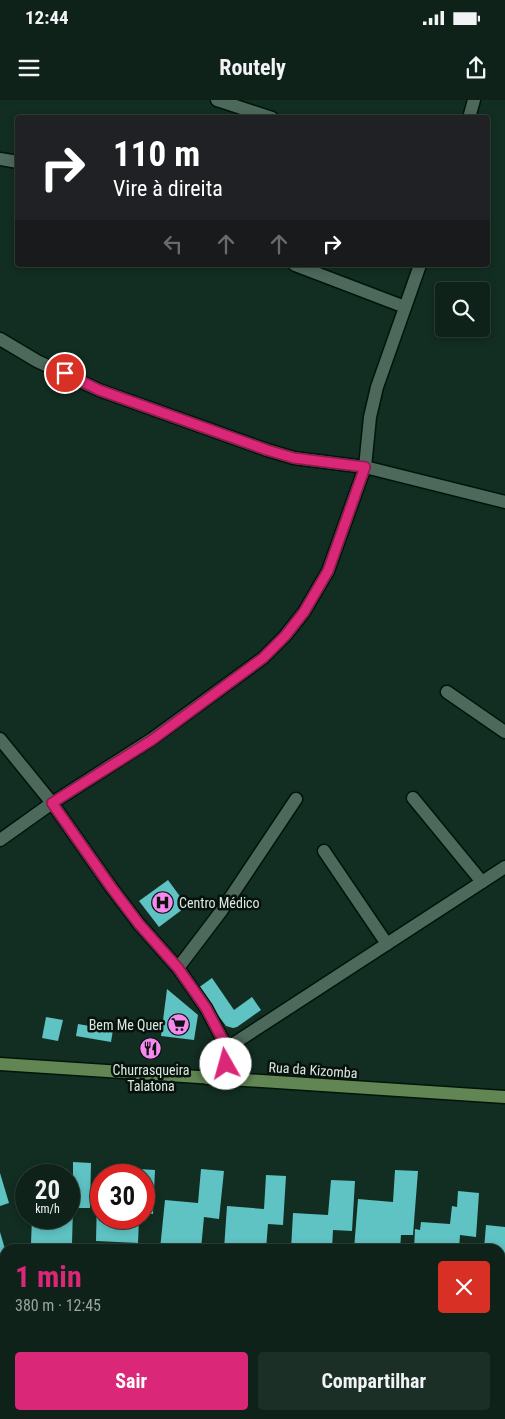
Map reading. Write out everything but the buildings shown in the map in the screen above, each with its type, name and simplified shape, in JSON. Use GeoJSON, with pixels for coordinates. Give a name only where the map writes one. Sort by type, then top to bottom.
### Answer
{"type":"FeatureCollection","features":[{"type":"Feature","properties":{"kind":"main road","name":"Rua da Kizomba"},"geometry":{"type":"LineString","coordinates":[[0,1064],[505,1097]]}},
{"type":"Feature","properties":{"kind":"street"},"geometry":{"type":"LineString","coordinates":[[217,100],[263,115]]}},
{"type":"Feature","properties":{"kind":"street"},"geometry":{"type":"LineString","coordinates":[[470,115],[474,100]]}},
{"type":"Feature","properties":{"kind":"street"},"geometry":{"type":"LineString","coordinates":[[0,159],[15,162]]}},
{"type":"Feature","properties":{"kind":"street"},"geometry":{"type":"LineString","coordinates":[[300,267],[405,306]]}},
{"type":"Feature","properties":{"kind":"street"},"geometry":{"type":"LineString","coordinates":[[0,840],[52,803],[152,740],[263,658],[285,636],[304,612],[328,571],[365,467],[370,417],[377,388],[419,267]]}},
{"type":"Feature","properties":{"kind":"street"},"geometry":{"type":"LineString","coordinates":[[0,339],[37,361],[99,390],[294,458],[365,467],[505,502]]}},
{"type":"Feature","properties":{"kind":"street"},"geometry":{"type":"LineString","coordinates":[[447,692],[505,732]]}},
{"type":"Feature","properties":{"kind":"street"},"geometry":{"type":"LineString","coordinates":[[0,739],[52,803],[111,887],[139,924],[178,968],[206,1008],[227,1048],[226,1064],[207,1078]]}},
{"type":"Feature","properties":{"kind":"street"},"geometry":{"type":"LineString","coordinates":[[414,798],[482,882]]}},
{"type":"Feature","properties":{"kind":"street"},"geometry":{"type":"LineString","coordinates":[[178,968],[222,910],[296,799]]}},
{"type":"Feature","properties":{"kind":"street"},"geometry":{"type":"LineString","coordinates":[[324,851],[387,944]]}},
{"type":"Feature","properties":{"kind":"street"},"geometry":{"type":"LineString","coordinates":[[227,1048],[505,868]]}},
{"type":"Feature","properties":{"kind":"place","name":"Centro Médico"},"geometry":{"type":"Point","coordinates":[163,903]}},
{"type":"Feature","properties":{"kind":"place","name":"Bem Me Quer"},"geometry":{"type":"Point","coordinates":[179,1025]}},
{"type":"Feature","properties":{"kind":"place","name":"Churrasqueira Talatona"},"geometry":{"type":"Point","coordinates":[151,1048]}},
{"type":"Feature","properties":{"kind":"route"},"geometry":{"type":"LineString","coordinates":[[65,373],[99,390],[267,450],[294,458],[365,467],[328,571],[304,612],[285,636],[263,658],[152,740],[52,803],[111,887],[139,924],[178,968],[206,1008],[227,1048],[226,1064]]}}]}
